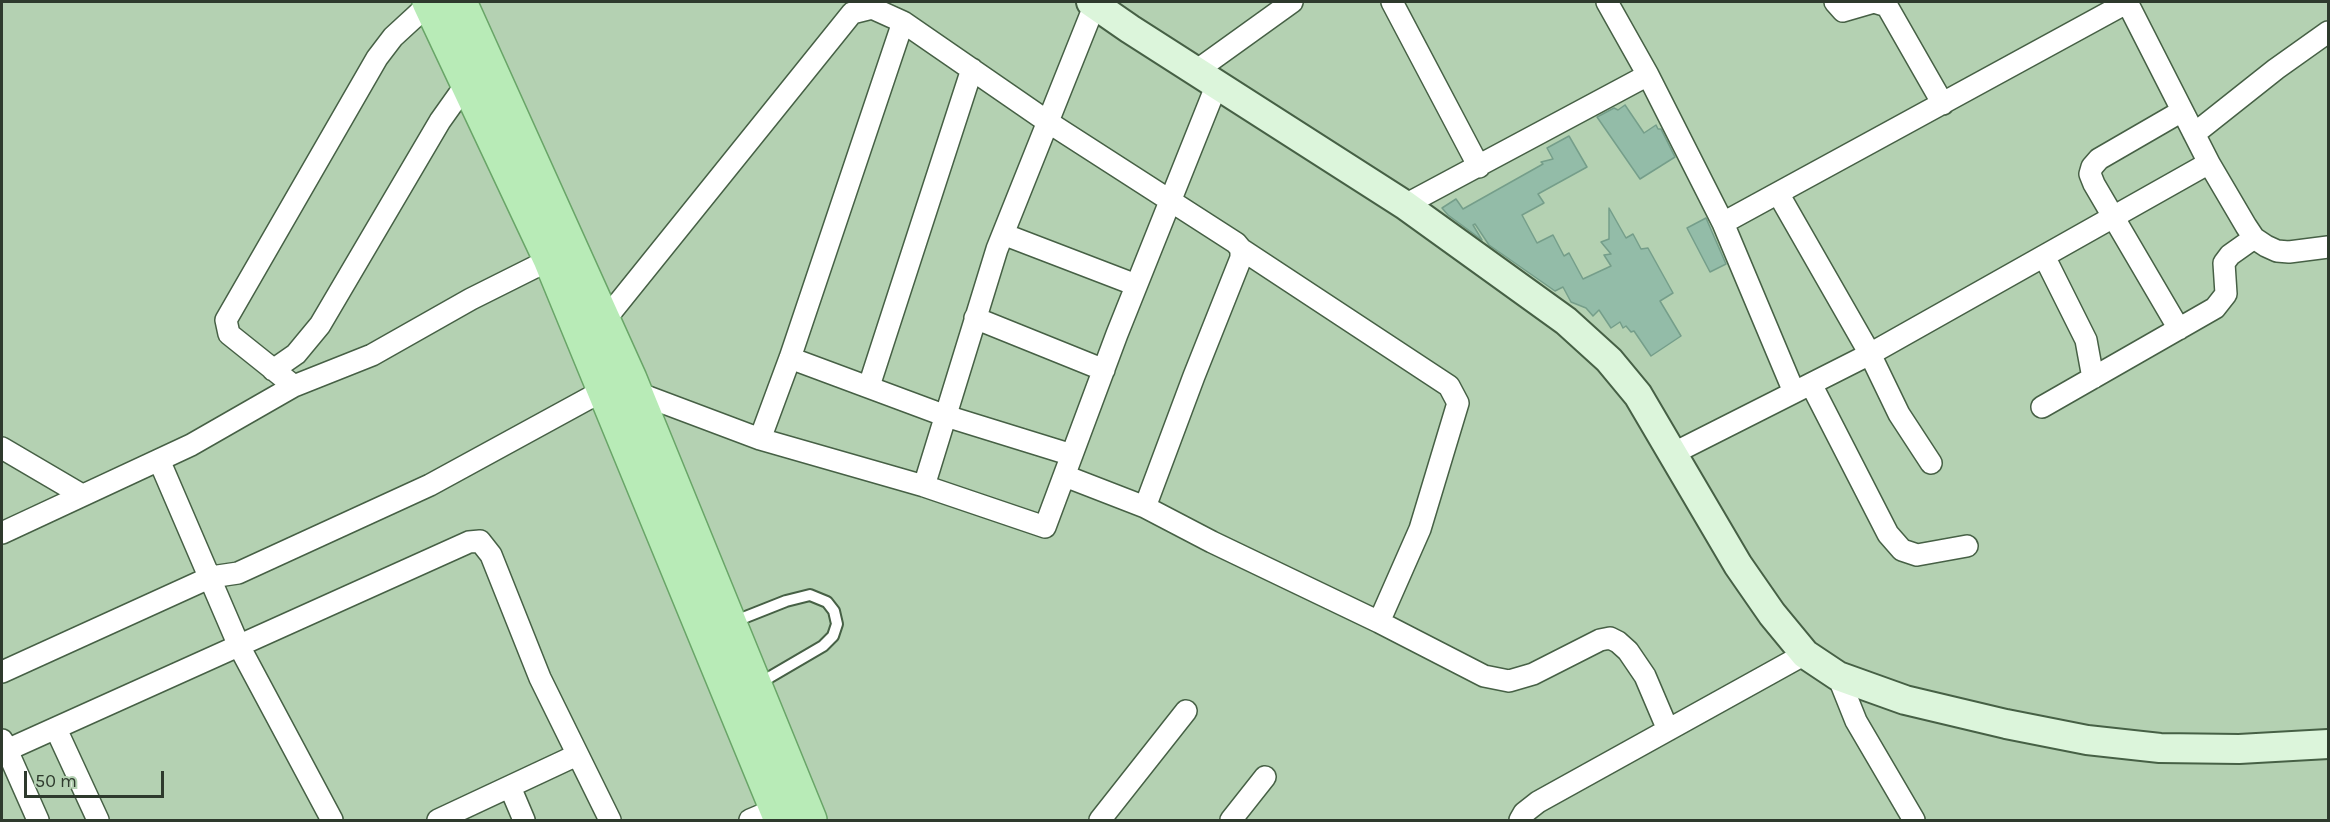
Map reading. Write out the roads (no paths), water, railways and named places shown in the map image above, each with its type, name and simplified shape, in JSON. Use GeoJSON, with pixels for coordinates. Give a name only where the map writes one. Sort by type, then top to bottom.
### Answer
{"type":"FeatureCollection","features":[{"type":"Feature","properties":{"kind":"main road"},"geometry":{"type":"LineString","coordinates":[[440,2],[467,83],[561,254],[604,321],[619,391],[730,624],[756,686],[784,814]]}},
{"type":"Feature","properties":{"kind":"main road"},"geometry":{"type":"LineString","coordinates":[[440,2],[561,254],[619,391],[784,814]]}},
{"type":"Feature","properties":{"kind":"main road"},"geometry":{"type":"LineString","coordinates":[[1093,3],[1405,205],[1566,321],[1609,360],[1638,395],[1738,565],[1772,614],[1805,654],[1838,676],[1905,700],[2087,740],[2160,748],[2238,749],[2328,744]]}},
{"type":"Feature","properties":{"kind":"street"},"geometry":{"type":"LineString","coordinates":[[294,386],[229,334],[226,320],[372,65],[393,37],[440,2]]}},
{"type":"Feature","properties":{"kind":"street"},"geometry":{"type":"LineString","coordinates":[[2,672],[211,577],[238,573],[430,485],[619,391],[760,439],[924,486],[1044,527],[1169,200],[1207,77],[1292,2]]}},
{"type":"Feature","properties":{"kind":"street"},"geometry":{"type":"LineString","coordinates":[[1392,2],[1479,167]]}},
{"type":"Feature","properties":{"kind":"street"},"geometry":{"type":"LineString","coordinates":[[1607,2],[1648,75],[1724,223],[1802,388],[1888,534],[1902,550],[1917,555],[1966,546]]}},
{"type":"Feature","properties":{"kind":"street"},"geometry":{"type":"LineString","coordinates":[[1835,2],[1843,11],[1874,2],[1887,6],[1943,104]]}},
{"type":"Feature","properties":{"kind":"street"},"geometry":{"type":"LineString","coordinates":[[1724,223],[1779,195],[2127,2],[2194,134],[2254,238],[2277,251],[2328,247]]}},
{"type":"Feature","properties":{"kind":"street"},"geometry":{"type":"LineString","coordinates":[[924,486],[1003,234],[1093,3]]}},
{"type":"Feature","properties":{"kind":"street"},"geometry":{"type":"LineString","coordinates":[[604,321],[852,13],[872,8],[903,22],[1048,122],[1236,243],[1241,249],[1449,386],[1458,403],[1420,530],[1379,622]]}},
{"type":"Feature","properties":{"kind":"street"},"geometry":{"type":"LineString","coordinates":[[760,439],[790,358],[903,22]]}},
{"type":"Feature","properties":{"kind":"street"},"geometry":{"type":"LineString","coordinates":[[2194,134],[2276,69],[2328,32]]}},
{"type":"Feature","properties":{"kind":"street"},"geometry":{"type":"LineString","coordinates":[[869,386],[972,69]]}},
{"type":"Feature","properties":{"kind":"street"},"geometry":{"type":"LineString","coordinates":[[1405,205],[1648,75]]}},
{"type":"Feature","properties":{"kind":"street"},"geometry":{"type":"LineString","coordinates":[[273,370],[296,354],[320,325],[440,121],[467,83]]}},
{"type":"Feature","properties":{"kind":"street"},"geometry":{"type":"LineString","coordinates":[[2179,329],[2090,174],[2092,167],[2099,159],[2182,111]]}},
{"type":"Feature","properties":{"kind":"street"},"geometry":{"type":"LineString","coordinates":[[1674,453],[1870,354],[2210,163]]}},
{"type":"Feature","properties":{"kind":"street"},"geometry":{"type":"LineString","coordinates":[[1779,195],[1870,354],[1899,414],[1931,463]]}},
{"type":"Feature","properties":{"kind":"street"},"geometry":{"type":"LineString","coordinates":[[1003,234],[1137,285]]}},
{"type":"Feature","properties":{"kind":"street"},"geometry":{"type":"LineString","coordinates":[[2042,407],[2215,308],[2226,294],[2224,263],[2230,255],[2254,238]]}},
{"type":"Feature","properties":{"kind":"street"},"geometry":{"type":"LineString","coordinates":[[1145,507],[1241,258],[1241,249]]}},
{"type":"Feature","properties":{"kind":"street"},"geometry":{"type":"LineString","coordinates":[[2,533],[191,446],[294,386],[372,355],[471,299],[561,254]]}},
{"type":"Feature","properties":{"kind":"street"},"geometry":{"type":"LineString","coordinates":[[2044,256],[2086,340],[2093,378]]}},
{"type":"Feature","properties":{"kind":"street"},"geometry":{"type":"LineString","coordinates":[[975,318],[1104,370]]}},
{"type":"Feature","properties":{"kind":"street"},"geometry":{"type":"LineString","coordinates":[[790,358],[946,416],[1072,455]]}},
{"type":"Feature","properties":{"kind":"street"},"geometry":{"type":"LineString","coordinates":[[2,448],[82,495]]}},
{"type":"Feature","properties":{"kind":"street"},"geometry":{"type":"LineString","coordinates":[[159,460],[239,646],[332,820]]}},
{"type":"Feature","properties":{"kind":"street"},"geometry":{"type":"LineString","coordinates":[[1065,476],[1145,507],[1484,676],[1509,681],[1533,674],[1600,640],[1610,639],[1618,642],[1628,651],[1645,676],[1668,730]]}},
{"type":"Feature","properties":{"kind":"street"},"geometry":{"type":"LineString","coordinates":[[38,820],[3,748],[56,729],[469,542],[480,541],[491,555],[540,678],[610,820]]}},
{"type":"Feature","properties":{"kind":"street"},"geometry":{"type":"LineString","coordinates":[[1520,820],[1524,813],[1538,802],[1805,654]]}},
{"type":"Feature","properties":{"kind":"street"},"geometry":{"type":"LineString","coordinates":[[1838,676],[1856,721],[1914,820]]}},
{"type":"Feature","properties":{"kind":"street"},"geometry":{"type":"LineString","coordinates":[[1100,820],[1186,711]]}},
{"type":"Feature","properties":{"kind":"street"},"geometry":{"type":"LineString","coordinates":[[56,729],[98,820]]}},
{"type":"Feature","properties":{"kind":"street"},"geometry":{"type":"LineString","coordinates":[[438,820],[577,755]]}},
{"type":"Feature","properties":{"kind":"street"},"geometry":{"type":"LineString","coordinates":[[1231,820],[1265,777]]}},
{"type":"Feature","properties":{"kind":"street"},"geometry":{"type":"LineString","coordinates":[[510,787],[524,820]]}},
{"type":"Feature","properties":{"kind":"lane"},"geometry":{"type":"LineString","coordinates":[[730,624],[786,601],[810,596],[819,597],[827,602],[834,611],[837,624],[833,636],[823,646],[756,686]]}}]}
